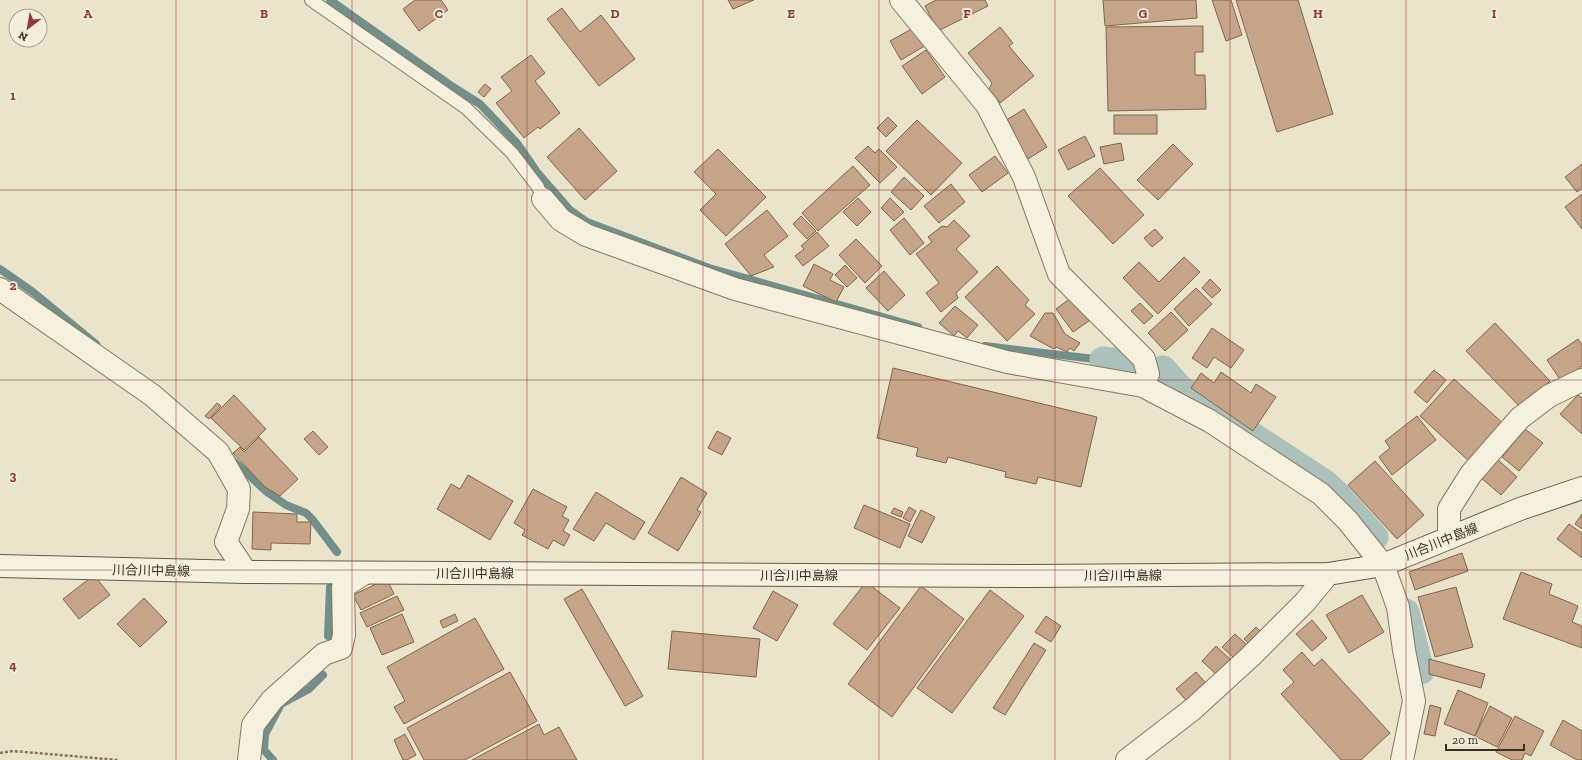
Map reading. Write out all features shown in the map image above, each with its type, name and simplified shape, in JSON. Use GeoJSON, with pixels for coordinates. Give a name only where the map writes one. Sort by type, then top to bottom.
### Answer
{"type":"FeatureCollection","features":[{"type":"Feature","properties":{"kind":"street"},"geometry":{"type":"LineString","coordinates":[[901,0],[987,104],[1024,177],[1059,274],[1144,359],[1148,374],[1143,386]]}},
{"type":"Feature","properties":{"kind":"street"},"geometry":{"type":"LineString","coordinates":[[543,199],[561,220],[586,235],[735,289],[1007,362],[1143,386],[1210,421],[1321,494],[1348,521],[1383,565],[1398,607],[1404,650],[1414,700],[1402,760]]}},
{"type":"Feature","properties":{"kind":"street"},"geometry":{"type":"LineString","coordinates":[[0,289],[152,395],[218,452],[239,489],[238,510],[226,542],[246,572]]}},
{"type":"Feature","properties":{"kind":"street"},"geometry":{"type":"LineString","coordinates":[[1449,538],[1448,509],[1471,474],[1520,418],[1549,396],[1582,380]]}},
{"type":"Feature","properties":{"kind":"street","name":"川合川中島線"},"geometry":{"type":"LineString","coordinates":[[0,566],[246,572],[365,573],[1021,576],[1328,574],[1383,565],[1520,509],[1582,488]]}},
{"type":"Feature","properties":{"kind":"street"},"geometry":{"type":"LineString","coordinates":[[248,760],[253,725],[272,700],[324,654],[341,648],[344,635],[343,587],[365,573]]}},
{"type":"Feature","properties":{"kind":"street"},"geometry":{"type":"LineString","coordinates":[[1127,760],[1193,709],[1246,661],[1305,602],[1328,574]]}},
{"type":"Feature","properties":{"kind":"lane"},"geometry":{"type":"LineString","coordinates":[[311,0],[466,108],[512,153],[538,187],[543,199]]}},
{"type":"Feature","properties":{"kind":"path"},"geometry":{"type":"LineString","coordinates":[[0,753],[13,751],[118,760]]}},
{"type":"Feature","properties":{"kind":"building"},"geometry":{"type":"Polygon","coordinates":[[[415,0],[441,0],[448,10],[419,31],[403,9],[415,0]]]}},
{"type":"Feature","properties":{"kind":"building"},"geometry":{"type":"Polygon","coordinates":[[[728,0],[754,0],[733,9],[728,0]]]}},
{"type":"Feature","properties":{"kind":"building"},"geometry":{"type":"Polygon","coordinates":[[[936,0],[985,0],[988,6],[938,31],[925,6],[936,0]]]}},
{"type":"Feature","properties":{"kind":"building"},"geometry":{"type":"Polygon","coordinates":[[[1103,0],[1196,0],[1197,18],[1105,26],[1103,0]]]}},
{"type":"Feature","properties":{"kind":"building"},"geometry":{"type":"Polygon","coordinates":[[[1212,0],[1231,0],[1242,35],[1226,41],[1212,0]]]}},
{"type":"Feature","properties":{"kind":"building"},"geometry":{"type":"Polygon","coordinates":[[[1236,0],[1298,0],[1333,114],[1277,132],[1236,0]]]}},
{"type":"Feature","properties":{"kind":"building"},"geometry":{"type":"Polygon","coordinates":[[[562,8],[580,32],[601,15],[635,59],[599,86],[547,19],[562,8]]]}},
{"type":"Feature","properties":{"kind":"building"},"geometry":{"type":"Polygon","coordinates":[[[917,26],[928,44],[901,60],[890,41],[917,26]]]}},
{"type":"Feature","properties":{"kind":"building"},"geometry":{"type":"Polygon","coordinates":[[[1203,26],[1203,52],[1195,52],[1195,75],[1205,75],[1206,109],[1108,111],[1106,27],[1203,26]]]}},
{"type":"Feature","properties":{"kind":"building"},"geometry":{"type":"Polygon","coordinates":[[[1000,27],[1013,43],[1009,46],[1034,76],[1000,103],[989,89],[992,83],[968,53],[1000,27]]]}},
{"type":"Feature","properties":{"kind":"building"},"geometry":{"type":"Polygon","coordinates":[[[926,50],[945,77],[922,94],[902,66],[926,50]]]}},
{"type":"Feature","properties":{"kind":"building"},"geometry":{"type":"Polygon","coordinates":[[[531,55],[545,73],[535,81],[560,113],[540,129],[538,127],[524,138],[496,103],[512,91],[501,77],[531,55]]]}},
{"type":"Feature","properties":{"kind":"building"},"geometry":{"type":"Polygon","coordinates":[[[485,84],[491,89],[484,97],[478,92],[485,84]]]}},
{"type":"Feature","properties":{"kind":"building"},"geometry":{"type":"Polygon","coordinates":[[[1024,109],[1047,147],[1028,159],[1005,121],[1024,109]]]}},
{"type":"Feature","properties":{"kind":"building"},"geometry":{"type":"Polygon","coordinates":[[[1114,115],[1157,115],[1157,134],[1114,134],[1114,115]]]}},
{"type":"Feature","properties":{"kind":"building"},"geometry":{"type":"Polygon","coordinates":[[[888,117],[897,126],[886,137],[877,128],[888,117]]]}},
{"type":"Feature","properties":{"kind":"building"},"geometry":{"type":"Polygon","coordinates":[[[917,120],[962,163],[931,195],[886,151],[917,120]]]}},
{"type":"Feature","properties":{"kind":"building"},"geometry":{"type":"Polygon","coordinates":[[[579,128],[617,171],[585,200],[547,157],[579,128]]]}},
{"type":"Feature","properties":{"kind":"building"},"geometry":{"type":"Polygon","coordinates":[[[1085,136],[1095,156],[1068,170],[1058,150],[1085,136]]]}},
{"type":"Feature","properties":{"kind":"building"},"geometry":{"type":"Polygon","coordinates":[[[1121,143],[1124,160],[1104,164],[1100,147],[1121,143]]]}},
{"type":"Feature","properties":{"kind":"building"},"geometry":{"type":"Polygon","coordinates":[[[1173,144],[1193,164],[1158,200],[1137,180],[1173,144]]]}},
{"type":"Feature","properties":{"kind":"building"},"geometry":{"type":"Polygon","coordinates":[[[868,146],[875,153],[879,149],[897,167],[880,183],[855,158],[868,146]]]}},
{"type":"Feature","properties":{"kind":"building"},"geometry":{"type":"Polygon","coordinates":[[[718,149],[766,197],[726,236],[700,210],[716,194],[694,172],[718,149]]]}},
{"type":"Feature","properties":{"kind":"building"},"geometry":{"type":"Polygon","coordinates":[[[995,156],[1008,173],[982,192],[969,175],[995,156]]]}},
{"type":"Feature","properties":{"kind":"building"},"geometry":{"type":"Polygon","coordinates":[[[1582,164],[1582,188],[1577,192],[1565,177],[1582,164]]]}},
{"type":"Feature","properties":{"kind":"building"},"geometry":{"type":"Polygon","coordinates":[[[853,166],[870,185],[818,231],[802,213],[853,166]]]}},
{"type":"Feature","properties":{"kind":"building"},"geometry":{"type":"Polygon","coordinates":[[[1100,168],[1144,215],[1113,244],[1068,196],[1100,168]]]}},
{"type":"Feature","properties":{"kind":"building"},"geometry":{"type":"Polygon","coordinates":[[[904,177],[924,196],[911,210],[891,192],[904,177]]]}},
{"type":"Feature","properties":{"kind":"building"},"geometry":{"type":"Polygon","coordinates":[[[951,184],[965,202],[939,223],[924,206],[951,184]]]}},
{"type":"Feature","properties":{"kind":"building"},"geometry":{"type":"Polygon","coordinates":[[[1582,194],[1582,229],[1565,207],[1582,194]]]}},
{"type":"Feature","properties":{"kind":"building"},"geometry":{"type":"Polygon","coordinates":[[[858,198],[871,212],[857,226],[843,212],[858,198]]]}},
{"type":"Feature","properties":{"kind":"building"},"geometry":{"type":"Polygon","coordinates":[[[890,198],[904,212],[894,221],[881,208],[890,198]]]}},
{"type":"Feature","properties":{"kind":"building"},"geometry":{"type":"Polygon","coordinates":[[[767,210],[788,236],[764,255],[774,267],[751,276],[725,244],[767,210]]]}},
{"type":"Feature","properties":{"kind":"building"},"geometry":{"type":"Polygon","coordinates":[[[801,216],[816,231],[807,239],[793,224],[801,216]]]}},
{"type":"Feature","properties":{"kind":"building"},"geometry":{"type":"Polygon","coordinates":[[[904,218],[924,243],[910,255],[890,230],[904,218]]]}},
{"type":"Feature","properties":{"kind":"building"},"geometry":{"type":"Polygon","coordinates":[[[954,220],[970,236],[956,249],[978,272],[956,293],[958,298],[941,312],[926,293],[939,283],[916,254],[932,242],[928,237],[942,226],[947,227],[954,220]]]}},
{"type":"Feature","properties":{"kind":"building"},"geometry":{"type":"Polygon","coordinates":[[[1155,229],[1163,238],[1152,247],[1144,238],[1155,229]]]}},
{"type":"Feature","properties":{"kind":"building"},"geometry":{"type":"Polygon","coordinates":[[[817,232],[829,246],[803,266],[795,256],[804,249],[801,246],[817,232]]]}},
{"type":"Feature","properties":{"kind":"building"},"geometry":{"type":"Polygon","coordinates":[[[856,239],[882,266],[865,283],[839,255],[856,239]]]}},
{"type":"Feature","properties":{"kind":"building"},"geometry":{"type":"Polygon","coordinates":[[[1184,257],[1200,272],[1158,314],[1123,278],[1139,262],[1159,282],[1184,257]]]}},
{"type":"Feature","properties":{"kind":"building"},"geometry":{"type":"Polygon","coordinates":[[[814,264],[833,274],[830,280],[844,287],[836,302],[803,286],[814,264]]]}},
{"type":"Feature","properties":{"kind":"building"},"geometry":{"type":"Polygon","coordinates":[[[845,265],[857,278],[847,287],[835,275],[845,265]]]}},
{"type":"Feature","properties":{"kind":"building"},"geometry":{"type":"Polygon","coordinates":[[[997,266],[1029,300],[1025,305],[1035,314],[1007,341],[965,297],[997,266]]]}},
{"type":"Feature","properties":{"kind":"building"},"geometry":{"type":"Polygon","coordinates":[[[884,271],[905,295],[888,311],[866,288],[884,271]]]}},
{"type":"Feature","properties":{"kind":"building"},"geometry":{"type":"Polygon","coordinates":[[[1210,279],[1221,290],[1212,298],[1202,288],[1210,279]]]}},
{"type":"Feature","properties":{"kind":"building"},"geometry":{"type":"Polygon","coordinates":[[[1196,288],[1212,304],[1189,326],[1174,309],[1196,288]]]}},
{"type":"Feature","properties":{"kind":"building"},"geometry":{"type":"Polygon","coordinates":[[[1072,297],[1089,321],[1073,332],[1056,309],[1072,297]]]}},
{"type":"Feature","properties":{"kind":"building"},"geometry":{"type":"Polygon","coordinates":[[[1140,303],[1153,316],[1144,324],[1131,311],[1140,303]]]}},
{"type":"Feature","properties":{"kind":"building"},"geometry":{"type":"Polygon","coordinates":[[[955,306],[978,325],[967,338],[958,331],[954,336],[939,323],[955,306]]]}},
{"type":"Feature","properties":{"kind":"building"},"geometry":{"type":"Polygon","coordinates":[[[1171,312],[1188,330],[1165,351],[1148,333],[1171,312]]]}},
{"type":"Feature","properties":{"kind":"building"},"geometry":{"type":"Polygon","coordinates":[[[1045,313],[1053,313],[1065,334],[1080,343],[1074,351],[1070,348],[1067,352],[1056,347],[1054,349],[1030,336],[1045,313]]]}},
{"type":"Feature","properties":{"kind":"building"},"geometry":{"type":"Polygon","coordinates":[[[1495,323],[1550,381],[1522,409],[1466,351],[1495,323]]]}},
{"type":"Feature","properties":{"kind":"building"},"geometry":{"type":"Polygon","coordinates":[[[1212,328],[1244,350],[1231,368],[1214,357],[1207,368],[1192,358],[1212,328]]]}},
{"type":"Feature","properties":{"kind":"building"},"geometry":{"type":"Polygon","coordinates":[[[1578,339],[1582,345],[1582,366],[1561,381],[1547,360],[1578,339]]]}},
{"type":"Feature","properties":{"kind":"building"},"geometry":{"type":"Polygon","coordinates":[[[893,368],[1097,417],[1081,487],[1038,477],[1036,484],[1005,477],[1006,472],[948,457],[946,463],[916,456],[918,448],[877,438],[893,368]]]}},
{"type":"Feature","properties":{"kind":"building"},"geometry":{"type":"Polygon","coordinates":[[[1434,370],[1446,380],[1427,403],[1414,392],[1434,370]]]}},
{"type":"Feature","properties":{"kind":"building"},"geometry":{"type":"Polygon","coordinates":[[[1221,372],[1251,393],[1256,384],[1276,397],[1253,431],[1191,388],[1201,373],[1214,383],[1221,372]]]}},
{"type":"Feature","properties":{"kind":"building"},"geometry":{"type":"Polygon","coordinates":[[[1454,379],[1506,426],[1472,464],[1420,416],[1454,379]]]}},
{"type":"Feature","properties":{"kind":"building"},"geometry":{"type":"Polygon","coordinates":[[[234,395],[266,429],[244,450],[211,418],[234,395]]]}},
{"type":"Feature","properties":{"kind":"building"},"geometry":{"type":"Polygon","coordinates":[[[1578,395],[1582,398],[1582,434],[1560,414],[1578,395]]]}},
{"type":"Feature","properties":{"kind":"building"},"geometry":{"type":"Polygon","coordinates":[[[217,403],[221,406],[209,419],[205,416],[217,403]]]}},
{"type":"Feature","properties":{"kind":"building"},"geometry":{"type":"Polygon","coordinates":[[[1417,416],[1436,440],[1392,475],[1379,457],[1390,448],[1385,441],[1417,416]]]}},
{"type":"Feature","properties":{"kind":"building"},"geometry":{"type":"Polygon","coordinates":[[[1525,429],[1543,443],[1519,471],[1502,457],[1525,429]]]}},
{"type":"Feature","properties":{"kind":"building"},"geometry":{"type":"Polygon","coordinates":[[[313,431],[328,447],[319,455],[304,439],[313,431]]]}},
{"type":"Feature","properties":{"kind":"building"},"geometry":{"type":"Polygon","coordinates":[[[717,431],[731,438],[722,455],[708,448],[717,431]]]}},
{"type":"Feature","properties":{"kind":"building"},"geometry":{"type":"Polygon","coordinates":[[[259,437],[298,479],[280,496],[265,487],[233,453],[240,447],[244,452],[259,437]]]}},
{"type":"Feature","properties":{"kind":"building"},"geometry":{"type":"Polygon","coordinates":[[[1496,458],[1517,477],[1501,495],[1480,477],[1496,458]]]}},
{"type":"Feature","properties":{"kind":"building"},"geometry":{"type":"Polygon","coordinates":[[[1375,461],[1424,515],[1397,539],[1348,485],[1375,461]]]}},
{"type":"Feature","properties":{"kind":"building"},"geometry":{"type":"Polygon","coordinates":[[[468,475],[513,501],[490,540],[437,509],[451,484],[460,489],[468,475]]]}},
{"type":"Feature","properties":{"kind":"building"},"geometry":{"type":"Polygon","coordinates":[[[681,477],[707,493],[697,510],[701,512],[678,551],[648,533],[681,477]]]}},
{"type":"Feature","properties":{"kind":"building"},"geometry":{"type":"Polygon","coordinates":[[[533,489],[567,507],[562,516],[569,520],[563,531],[570,535],[564,546],[553,540],[548,549],[522,535],[525,530],[514,523],[533,489]]]}},
{"type":"Feature","properties":{"kind":"building"},"geometry":{"type":"Polygon","coordinates":[[[596,492],[645,522],[634,540],[606,523],[594,541],[573,529],[596,492]]]}},
{"type":"Feature","properties":{"kind":"building"},"geometry":{"type":"Polygon","coordinates":[[[864,505],[910,524],[900,548],[854,528],[864,505]]]}},
{"type":"Feature","properties":{"kind":"building"},"geometry":{"type":"Polygon","coordinates":[[[909,507],[916,511],[910,522],[903,518],[909,507]]]}},
{"type":"Feature","properties":{"kind":"building"},"geometry":{"type":"Polygon","coordinates":[[[894,508],[903,512],[901,517],[891,513],[894,508]]]}},
{"type":"Feature","properties":{"kind":"building"},"geometry":{"type":"Polygon","coordinates":[[[921,510],[935,517],[922,543],[908,536],[921,510]]]}},
{"type":"Feature","properties":{"kind":"building"},"geometry":{"type":"Polygon","coordinates":[[[253,512],[297,514],[297,522],[311,522],[310,544],[271,543],[271,550],[252,549],[253,512]]]}},
{"type":"Feature","properties":{"kind":"building"},"geometry":{"type":"Polygon","coordinates":[[[1582,514],[1582,529],[1575,524],[1582,514]]]}},
{"type":"Feature","properties":{"kind":"building"},"geometry":{"type":"Polygon","coordinates":[[[1569,524],[1582,533],[1582,558],[1557,539],[1569,524]]]}},
{"type":"Feature","properties":{"kind":"building"},"geometry":{"type":"Polygon","coordinates":[[[1462,553],[1468,571],[1415,590],[1409,572],[1462,553]]]}},
{"type":"Feature","properties":{"kind":"building"},"geometry":{"type":"Polygon","coordinates":[[[1521,572],[1552,584],[1549,594],[1578,606],[1572,622],[1582,626],[1582,648],[1503,619],[1521,572]]]}},
{"type":"Feature","properties":{"kind":"building"},"geometry":{"type":"Polygon","coordinates":[[[94,575],[110,595],[79,619],[63,599],[94,575]]]}},
{"type":"Feature","properties":{"kind":"building"},"geometry":{"type":"Polygon","coordinates":[[[387,579],[394,594],[361,610],[353,595],[387,579]]]}},
{"type":"Feature","properties":{"kind":"building"},"geometry":{"type":"Polygon","coordinates":[[[866,582],[900,608],[867,650],[833,624],[866,582]]]}},
{"type":"Feature","properties":{"kind":"building"},"geometry":{"type":"Polygon","coordinates":[[[921,586],[964,619],[892,717],[848,684],[921,586]]]}},
{"type":"Feature","properties":{"kind":"building"},"geometry":{"type":"Polygon","coordinates":[[[1456,587],[1473,647],[1435,657],[1418,597],[1456,587]]]}},
{"type":"Feature","properties":{"kind":"building"},"geometry":{"type":"Polygon","coordinates":[[[582,589],[643,696],[625,706],[564,599],[582,589]]]}},
{"type":"Feature","properties":{"kind":"building"},"geometry":{"type":"Polygon","coordinates":[[[990,590],[1024,616],[952,713],[917,688],[990,590]]]}},
{"type":"Feature","properties":{"kind":"building"},"geometry":{"type":"Polygon","coordinates":[[[773,591],[798,605],[777,641],[753,628],[773,591]]]}},
{"type":"Feature","properties":{"kind":"building"},"geometry":{"type":"Polygon","coordinates":[[[1362,595],[1384,632],[1349,653],[1326,615],[1362,595]]]}},
{"type":"Feature","properties":{"kind":"building"},"geometry":{"type":"Polygon","coordinates":[[[397,596],[404,610],[367,627],[360,613],[397,596]]]}},
{"type":"Feature","properties":{"kind":"building"},"geometry":{"type":"Polygon","coordinates":[[[144,598],[167,622],[140,647],[117,624],[144,598]]]}},
{"type":"Feature","properties":{"kind":"building"},"geometry":{"type":"Polygon","coordinates":[[[402,614],[414,642],[382,655],[370,628],[402,614]]]}},
{"type":"Feature","properties":{"kind":"building"},"geometry":{"type":"Polygon","coordinates":[[[455,614],[458,621],[443,628],[440,621],[455,614]]]}},
{"type":"Feature","properties":{"kind":"building"},"geometry":{"type":"Polygon","coordinates":[[[1046,616],[1061,626],[1051,642],[1035,632],[1046,616]]]}},
{"type":"Feature","properties":{"kind":"building"},"geometry":{"type":"Polygon","coordinates":[[[475,618],[504,669],[404,724],[394,707],[405,701],[387,667],[475,618]]]}},
{"type":"Feature","properties":{"kind":"building"},"geometry":{"type":"Polygon","coordinates":[[[1312,620],[1327,638],[1312,651],[1296,634],[1312,620]]]}},
{"type":"Feature","properties":{"kind":"building"},"geometry":{"type":"Polygon","coordinates":[[[1256,627],[1262,633],[1250,645],[1244,639],[1256,627]]]}},
{"type":"Feature","properties":{"kind":"building"},"geometry":{"type":"Polygon","coordinates":[[[672,631],[760,639],[756,677],[668,669],[672,631]]]}},
{"type":"Feature","properties":{"kind":"building"},"geometry":{"type":"Polygon","coordinates":[[[1235,634],[1247,645],[1235,659],[1222,647],[1235,634]]]}},
{"type":"Feature","properties":{"kind":"building"},"geometry":{"type":"Polygon","coordinates":[[[1034,643],[1046,650],[1005,715],[993,708],[1034,643]]]}},
{"type":"Feature","properties":{"kind":"building"},"geometry":{"type":"Polygon","coordinates":[[[1216,646],[1233,662],[1219,677],[1202,661],[1216,646]]]}},
{"type":"Feature","properties":{"kind":"building"},"geometry":{"type":"Polygon","coordinates":[[[1302,652],[1314,666],[1322,659],[1390,733],[1361,760],[1341,760],[1281,694],[1294,682],[1283,670],[1302,652]]]}},
{"type":"Feature","properties":{"kind":"building"},"geometry":{"type":"Polygon","coordinates":[[[1429,659],[1485,674],[1481,688],[1429,674],[1429,659]]]}},
{"type":"Feature","properties":{"kind":"building"},"geometry":{"type":"Polygon","coordinates":[[[510,672],[537,721],[465,760],[424,760],[407,728],[510,672]]]}},
{"type":"Feature","properties":{"kind":"building"},"geometry":{"type":"Polygon","coordinates":[[[1196,672],[1211,689],[1191,706],[1176,689],[1196,672]]]}},
{"type":"Feature","properties":{"kind":"building"},"geometry":{"type":"Polygon","coordinates":[[[1458,690],[1488,703],[1475,736],[1444,724],[1458,690]]]}},
{"type":"Feature","properties":{"kind":"building"},"geometry":{"type":"Polygon","coordinates":[[[1430,705],[1441,708],[1435,736],[1424,734],[1430,705]]]}},
{"type":"Feature","properties":{"kind":"building"},"geometry":{"type":"Polygon","coordinates":[[[1490,706],[1512,718],[1497,747],[1475,736],[1490,706]]]}},
{"type":"Feature","properties":{"kind":"building"},"geometry":{"type":"Polygon","coordinates":[[[1515,716],[1544,731],[1531,756],[1525,753],[1522,760],[1512,760],[1496,752],[1515,716]]]}},
{"type":"Feature","properties":{"kind":"building"},"geometry":{"type":"Polygon","coordinates":[[[1563,720],[1582,731],[1582,760],[1577,760],[1550,745],[1563,720]]]}},
{"type":"Feature","properties":{"kind":"building"},"geometry":{"type":"Polygon","coordinates":[[[539,724],[544,735],[559,727],[577,760],[472,760],[539,724]]]}},
{"type":"Feature","properties":{"kind":"building"},"geometry":{"type":"Polygon","coordinates":[[[405,734],[416,755],[407,760],[403,760],[394,740],[405,734]]]}},
{"type":"Feature","properties":{"kind":"waterway"},"geometry":{"type":"LineString","coordinates":[[330,0],[453,87],[480,104],[517,143],[537,172],[570,210],[587,222],[709,268],[918,327]]}},
{"type":"Feature","properties":{"kind":"waterway"},"geometry":{"type":"LineString","coordinates":[[0,269],[33,292],[96,344]]}},
{"type":"Feature","properties":{"kind":"waterway"},"geometry":{"type":"LineString","coordinates":[[985,346],[1103,360]]}},
{"type":"Feature","properties":{"kind":"waterway"},"geometry":{"type":"LineString","coordinates":[[1103,360],[1127,363]]}},
{"type":"Feature","properties":{"kind":"waterway"},"geometry":{"type":"LineString","coordinates":[[1163,369],[1180,388],[1325,483],[1337,494],[1375,537]]}},
{"type":"Feature","properties":{"kind":"waterway"},"geometry":{"type":"LineString","coordinates":[[231,459],[267,492],[286,505],[306,513],[337,552]]}},
{"type":"Feature","properties":{"kind":"waterway"},"geometry":{"type":"LineString","coordinates":[[328,636],[330,587]]}},
{"type":"Feature","properties":{"kind":"waterway"},"geometry":{"type":"LineString","coordinates":[[1406,612],[1421,671]]}},
{"type":"Feature","properties":{"kind":"waterway"},"geometry":{"type":"LineString","coordinates":[[273,760],[264,750],[265,734],[281,704],[309,689],[323,675]]}}]}
